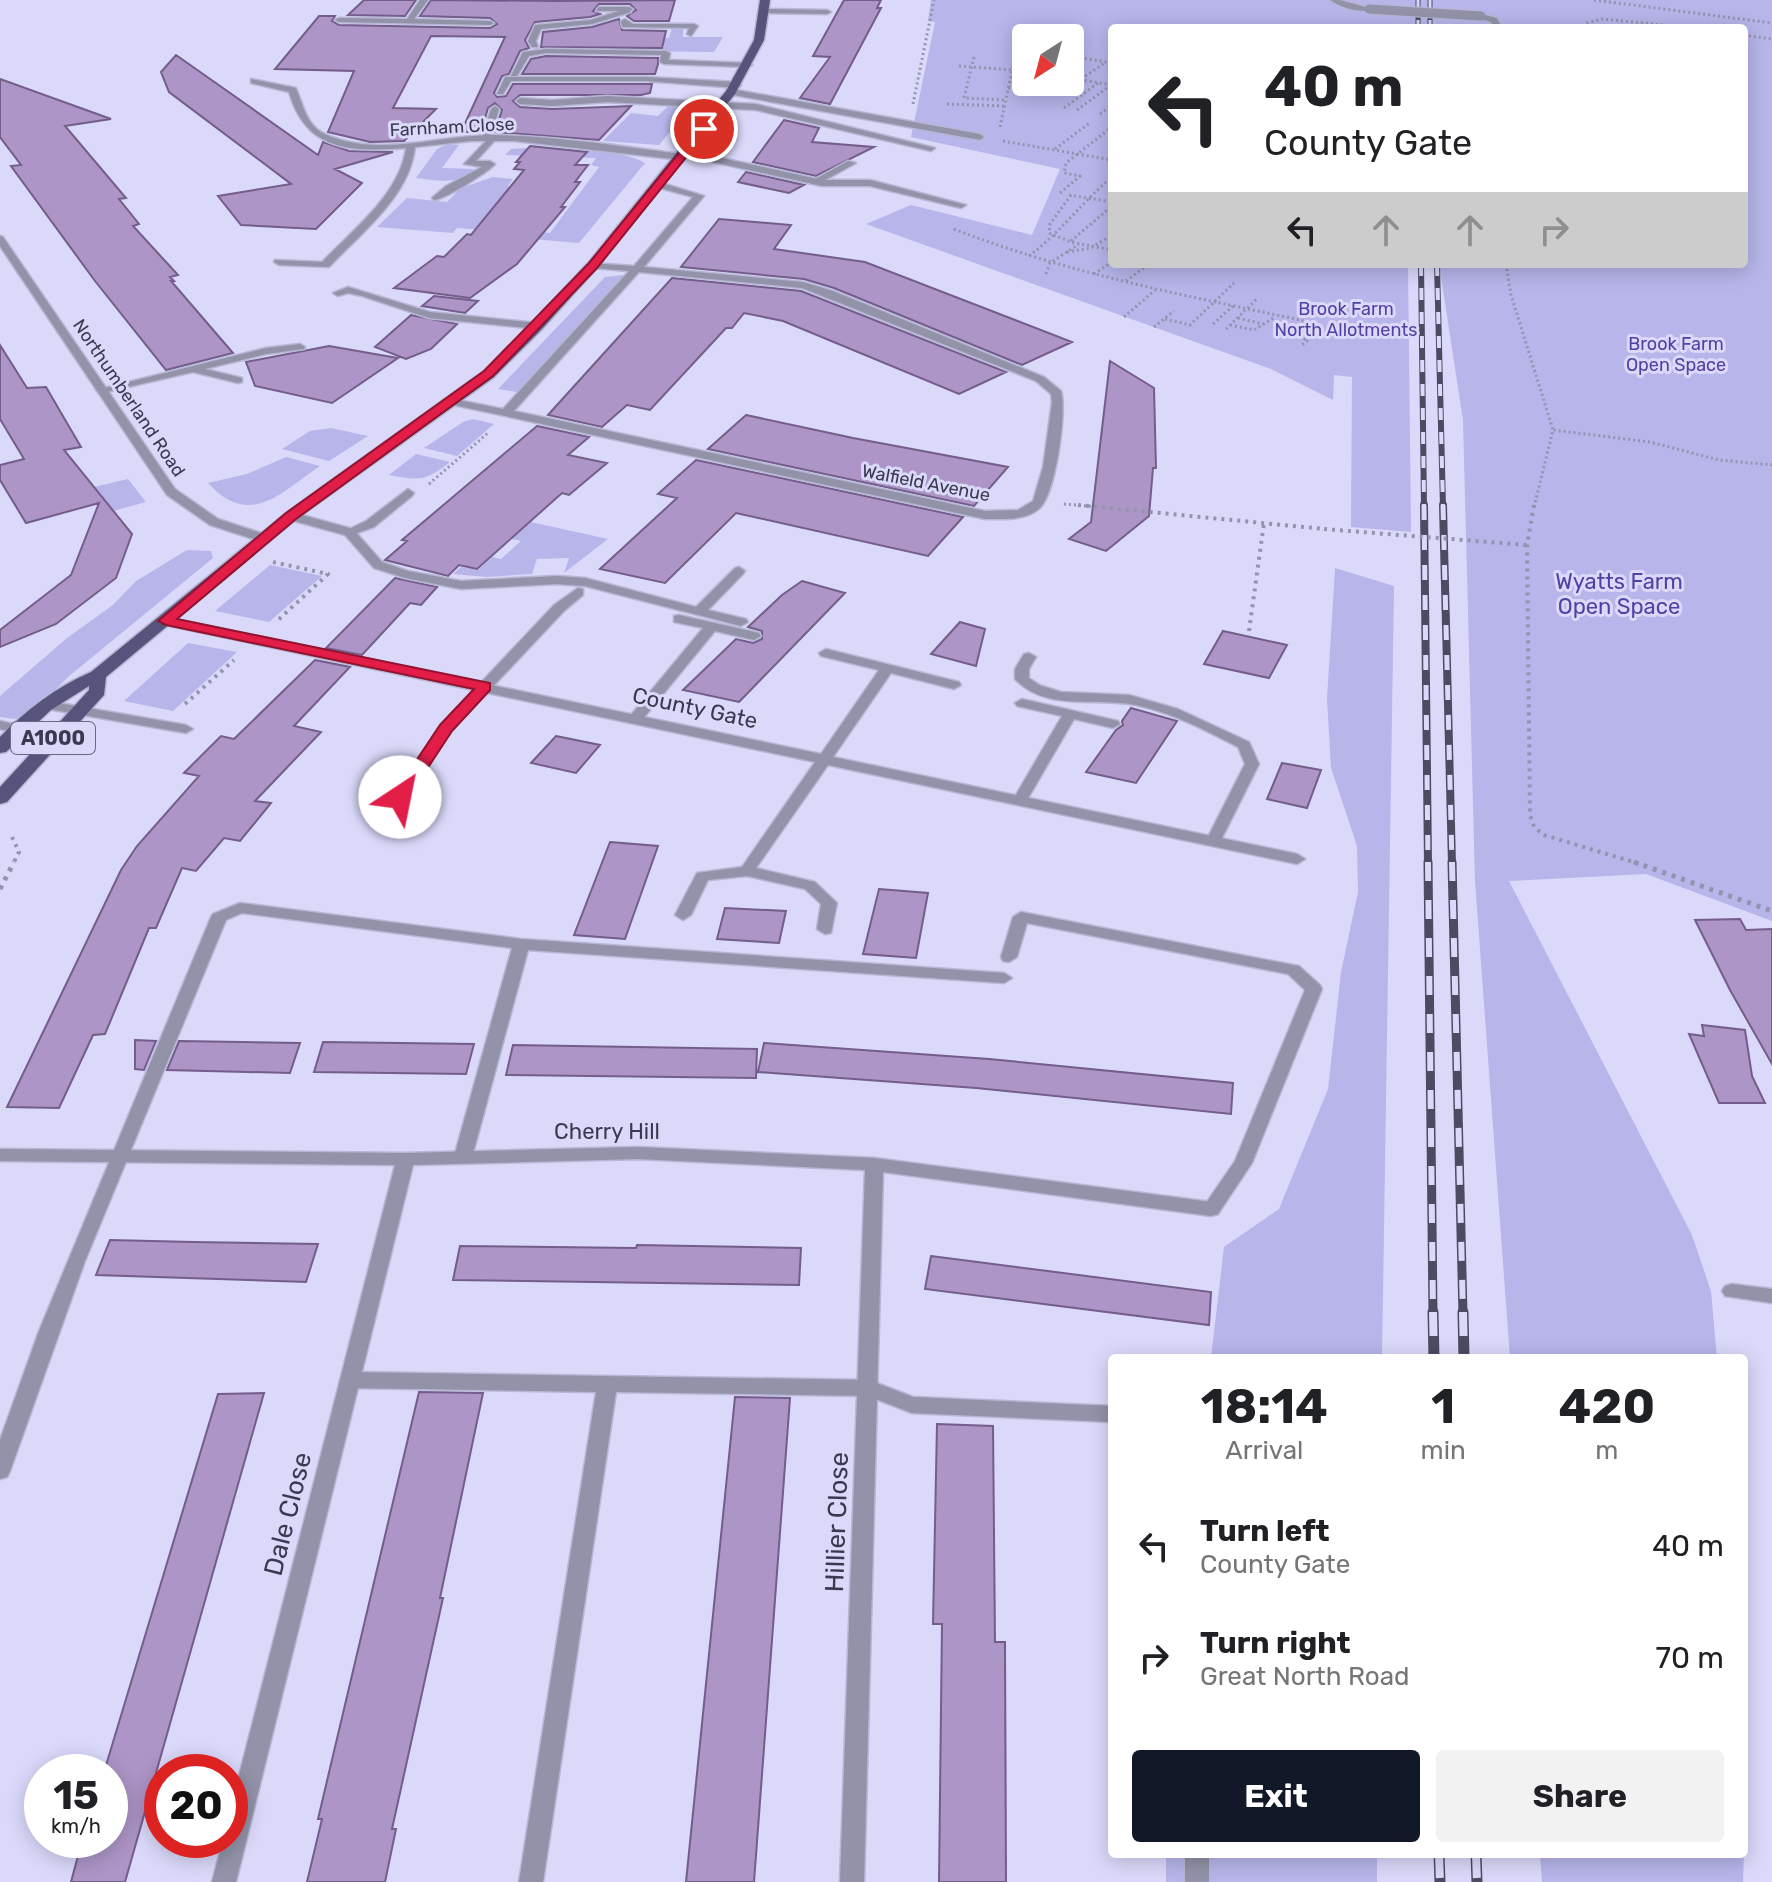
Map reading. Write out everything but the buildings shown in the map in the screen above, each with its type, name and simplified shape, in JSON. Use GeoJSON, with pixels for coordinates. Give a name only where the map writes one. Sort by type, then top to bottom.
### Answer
{"type":"FeatureCollection","features":[{"type":"Feature","properties":{"kind":"main road","name":"A1000"},"geometry":{"type":"LineString","coordinates":[[0,748],[8,727],[47,705],[73,685],[97,676],[291,516],[489,374],[593,265],[723,104],[748,65],[759,40],[765,5]]}},
{"type":"Feature","properties":{"kind":"main road","name":"A1000"},"geometry":{"type":"LineString","coordinates":[[0,798],[98,691],[97,676]]}},
{"type":"Feature","properties":{"kind":"street"},"geometry":{"type":"LineString","coordinates":[[409,21],[424,0]]}},
{"type":"Feature","properties":{"kind":"street"},"geometry":{"type":"LineString","coordinates":[[1334,0],[1346,6],[1369,9],[1481,16],[1494,20],[1496,24]]}},
{"type":"Feature","properties":{"kind":"street"},"geometry":{"type":"LineString","coordinates":[[765,5],[827,12]]}},
{"type":"Feature","properties":{"kind":"street"},"geometry":{"type":"LineString","coordinates":[[599,9],[630,6]]}},
{"type":"Feature","properties":{"kind":"street"},"geometry":{"type":"LineString","coordinates":[[630,6],[625,25],[694,26],[691,34]]}},
{"type":"Feature","properties":{"kind":"street"},"geometry":{"type":"LineString","coordinates":[[535,45],[532,41],[538,27],[592,22],[630,6]]}},
{"type":"Feature","properties":{"kind":"street"},"geometry":{"type":"LineString","coordinates":[[339,20],[490,23]]}},
{"type":"Feature","properties":{"kind":"street"},"geometry":{"type":"LineString","coordinates":[[558,62],[563,51]]}},
{"type":"Feature","properties":{"kind":"street"},"geometry":{"type":"LineString","coordinates":[[514,74],[526,54],[563,51],[666,53],[664,62],[748,65]]}},
{"type":"Feature","properties":{"kind":"street"},"geometry":{"type":"LineString","coordinates":[[500,92],[508,79],[605,78],[684,82],[734,88],[980,137]]}},
{"type":"Feature","properties":{"kind":"street","name":"Farnham Close"},"geometry":{"type":"LineString","coordinates":[[254,81],[293,90],[300,115],[311,131],[326,138],[364,146],[489,138],[683,155],[815,182],[870,183],[961,205]]}},
{"type":"Feature","properties":{"kind":"street"},"geometry":{"type":"LineString","coordinates":[[678,91],[684,82]]}},
{"type":"Feature","properties":{"kind":"street"},"geometry":{"type":"LineString","coordinates":[[520,101],[723,104],[828,121],[931,148]]}},
{"type":"Feature","properties":{"kind":"street"},"geometry":{"type":"LineString","coordinates":[[650,115],[663,101]]}},
{"type":"Feature","properties":{"kind":"street"},"geometry":{"type":"LineString","coordinates":[[437,198],[447,188],[482,173],[490,164],[469,164],[489,138],[495,109]]}},
{"type":"Feature","properties":{"kind":"street"},"geometry":{"type":"LineString","coordinates":[[279,262],[325,265],[397,186],[409,165],[411,144]]}},
{"type":"Feature","properties":{"kind":"street"},"geometry":{"type":"LineString","coordinates":[[815,182],[851,163]]}},
{"type":"Feature","properties":{"kind":"street"},"geometry":{"type":"LineString","coordinates":[[508,414],[699,196],[659,185]]}},
{"type":"Feature","properties":{"kind":"street"},"geometry":{"type":"LineString","coordinates":[[901,206],[921,196]]}},
{"type":"Feature","properties":{"kind":"street","name":"Northumberland Road"},"geometry":{"type":"LineString","coordinates":[[0,239],[178,499],[214,522],[263,538]]}},
{"type":"Feature","properties":{"kind":"street"},"geometry":{"type":"LineString","coordinates":[[593,265],[803,285],[1040,379],[1057,393],[1058,401],[1052,451],[1039,502]]}},
{"type":"Feature","properties":{"kind":"street"},"geometry":{"type":"LineString","coordinates":[[338,293],[348,290],[364,293],[429,315],[537,326]]}},
{"type":"Feature","properties":{"kind":"street"},"geometry":{"type":"LineString","coordinates":[[102,390],[266,351],[300,347]]}},
{"type":"Feature","properties":{"kind":"street"},"geometry":{"type":"LineString","coordinates":[[193,369],[238,380]]}},
{"type":"Feature","properties":{"kind":"street","name":"Walfield Avenue"},"geometry":{"type":"LineString","coordinates":[[453,402],[985,515],[1007,515],[1030,509],[1039,502]]}},
{"type":"Feature","properties":{"kind":"street"},"geometry":{"type":"LineString","coordinates":[[349,532],[370,524],[408,493]]}},
{"type":"Feature","properties":{"kind":"street"},"geometry":{"type":"LineString","coordinates":[[291,516],[349,532],[378,565],[405,574],[461,585],[585,582],[741,622]]}},
{"type":"Feature","properties":{"kind":"street"},"geometry":{"type":"LineString","coordinates":[[699,611],[739,571]]}},
{"type":"Feature","properties":{"kind":"street"},"geometry":{"type":"LineString","coordinates":[[400,797],[446,728],[559,608],[578,592]]}},
{"type":"Feature","properties":{"kind":"street"},"geometry":{"type":"LineString","coordinates":[[679,619],[754,636]]}},
{"type":"Feature","properties":{"kind":"street","name":"County Gate"},"geometry":{"type":"LineString","coordinates":[[166,621],[826,757],[1297,859]]}},
{"type":"Feature","properties":{"kind":"street"},"geometry":{"type":"LineString","coordinates":[[636,718],[712,626]]}},
{"type":"Feature","properties":{"kind":"street"},"geometry":{"type":"LineString","coordinates":[[826,653],[954,685]]}},
{"type":"Feature","properties":{"kind":"street"},"geometry":{"type":"LineString","coordinates":[[1029,657],[1022,669],[1022,679],[1040,690],[1080,699],[1127,698],[1178,714],[1244,745],[1252,764],[1214,841]]}},
{"type":"Feature","properties":{"kind":"street"},"geometry":{"type":"LineString","coordinates":[[747,871],[887,669]]}},
{"type":"Feature","properties":{"kind":"street"},"geometry":{"type":"LineString","coordinates":[[1022,703],[1113,724]]}},
{"type":"Feature","properties":{"kind":"street"},"geometry":{"type":"LineString","coordinates":[[47,705],[186,729]]}},
{"type":"Feature","properties":{"kind":"street"},"geometry":{"type":"LineString","coordinates":[[1020,800],[1070,714]]}},
{"type":"Feature","properties":{"kind":"street"},"geometry":{"type":"LineString","coordinates":[[8,727],[55,737]]}},
{"type":"Feature","properties":{"kind":"street"},"geometry":{"type":"LineString","coordinates":[[683,915],[702,876],[747,871],[810,885],[829,903],[825,929]]}},
{"type":"Feature","properties":{"kind":"street"},"geometry":{"type":"LineString","coordinates":[[0,1471],[18,1416],[219,917],[240,908],[521,944],[1004,978]]}},
{"type":"Feature","properties":{"kind":"street","name":"Cherry Hill"},"geometry":{"type":"LineString","coordinates":[[0,1155],[406,1159],[638,1153],[874,1164],[1211,1209],[1243,1163],[1314,989],[1293,970],[1021,917],[1009,957]]}},
{"type":"Feature","properties":{"kind":"street"},"geometry":{"type":"LineString","coordinates":[[463,1157],[521,944]]}},
{"type":"Feature","properties":{"kind":"street","name":"Dale Close"},"geometry":{"type":"LineString","coordinates":[[224,1882],[406,1159]]}},
{"type":"Feature","properties":{"kind":"street","name":"Hillier Close"},"geometry":{"type":"LineString","coordinates":[[852,1882],[874,1164]]}},
{"type":"Feature","properties":{"kind":"street"},"geometry":{"type":"LineString","coordinates":[[1732,1291],[1772,1296]]}},
{"type":"Feature","properties":{"kind":"street"},"geometry":{"type":"LineString","coordinates":[[350,1380],[869,1388],[912,1405],[1108,1414]]}},
{"type":"Feature","properties":{"kind":"street"},"geometry":{"type":"LineString","coordinates":[[531,1882],[607,1386]]}},
{"type":"Feature","properties":{"kind":"street"},"geometry":{"type":"LineString","coordinates":[[1197,1858],[1197,1882]]}},
{"type":"Feature","properties":{"kind":"path"},"geometry":{"type":"LineString","coordinates":[[908,125],[934,0]]}},
{"type":"Feature","properties":{"kind":"path"},"geometry":{"type":"LineString","coordinates":[[1594,0],[1772,23]]}},
{"type":"Feature","properties":{"kind":"path"},"geometry":{"type":"LineString","coordinates":[[1587,24],[1602,19],[1654,24]]}},
{"type":"Feature","properties":{"kind":"path"},"geometry":{"type":"LineString","coordinates":[[1748,36],[1772,39]]}},
{"type":"Feature","properties":{"kind":"path"},"geometry":{"type":"LineString","coordinates":[[974,57],[964,98],[1006,100]]}},
{"type":"Feature","properties":{"kind":"path"},"geometry":{"type":"LineString","coordinates":[[1084,58],[1108,62]]}},
{"type":"Feature","properties":{"kind":"path"},"geometry":{"type":"LineString","coordinates":[[1084,78],[1108,63]]}},
{"type":"Feature","properties":{"kind":"path"},"geometry":{"type":"LineString","coordinates":[[959,66],[1012,69],[998,140]]}},
{"type":"Feature","properties":{"kind":"path"},"geometry":{"type":"LineString","coordinates":[[1084,81],[1108,83]]}},
{"type":"Feature","properties":{"kind":"path"},"geometry":{"type":"LineString","coordinates":[[1064,108],[1098,83]]}},
{"type":"Feature","properties":{"kind":"path"},"geometry":{"type":"LineString","coordinates":[[1077,110],[1108,85]]}},
{"type":"Feature","properties":{"kind":"path"},"geometry":{"type":"LineString","coordinates":[[1008,88],[1012,88]]}},
{"type":"Feature","properties":{"kind":"path"},"geometry":{"type":"LineString","coordinates":[[947,104],[1004,106]]}},
{"type":"Feature","properties":{"kind":"path"},"geometry":{"type":"LineString","coordinates":[[1100,114],[1108,108]]}},
{"type":"Feature","properties":{"kind":"path"},"geometry":{"type":"LineString","coordinates":[[1054,150],[1091,122]]}},
{"type":"Feature","properties":{"kind":"path"},"geometry":{"type":"LineString","coordinates":[[1108,130],[1066,163],[1064,173],[1080,176],[1060,193],[1108,203]]}},
{"type":"Feature","properties":{"kind":"path"},"geometry":{"type":"LineString","coordinates":[[980,137],[1106,159]]}},
{"type":"Feature","properties":{"kind":"path"},"geometry":{"type":"LineString","coordinates":[[1028,257],[1055,237],[1087,198],[1108,180]]}},
{"type":"Feature","properties":{"kind":"path"},"geometry":{"type":"LineString","coordinates":[[1071,195],[1050,224],[1049,233],[1071,242],[1108,249]]}},
{"type":"Feature","properties":{"kind":"path"},"geometry":{"type":"LineString","coordinates":[[1071,242],[1108,208]]}},
{"type":"Feature","properties":{"kind":"path"},"geometry":{"type":"LineString","coordinates":[[953,229],[1028,257],[1093,275],[1309,322],[1296,337],[1308,340],[1302,345]]}},
{"type":"Feature","properties":{"kind":"path"},"geometry":{"type":"LineString","coordinates":[[1067,252],[1098,248],[1108,239]]}},
{"type":"Feature","properties":{"kind":"path"},"geometry":{"type":"LineString","coordinates":[[1046,274],[1050,263],[1079,244]]}},
{"type":"Feature","properties":{"kind":"path"},"geometry":{"type":"LineString","coordinates":[[1093,275],[1108,265]]}},
{"type":"Feature","properties":{"kind":"path"},"geometry":{"type":"LineString","coordinates":[[1125,282],[1144,268]]}},
{"type":"Feature","properties":{"kind":"path"},"geometry":{"type":"LineString","coordinates":[[1507,268],[1511,295],[1553,430],[1539,476],[1527,545],[1530,815],[1534,827],[1544,835],[1660,870],[1772,911]]}},
{"type":"Feature","properties":{"kind":"path"},"geometry":{"type":"LineString","coordinates":[[1165,319],[1190,325],[1234,283]]}},
{"type":"Feature","properties":{"kind":"path"},"geometry":{"type":"LineString","coordinates":[[1124,317],[1155,289]]}},
{"type":"Feature","properties":{"kind":"path"},"geometry":{"type":"LineString","coordinates":[[1258,298],[1228,327],[1254,330],[1276,316]]}},
{"type":"Feature","properties":{"kind":"path"},"geometry":{"type":"LineString","coordinates":[[1213,324],[1233,306]]}},
{"type":"Feature","properties":{"kind":"path"},"geometry":{"type":"LineString","coordinates":[[1154,327],[1174,311]]}},
{"type":"Feature","properties":{"kind":"path"},"geometry":{"type":"LineString","coordinates":[[1242,328],[1260,312]]}},
{"type":"Feature","properties":{"kind":"path"},"geometry":{"type":"LineString","coordinates":[[1237,318],[1264,324]]}},
{"type":"Feature","properties":{"kind":"path"},"geometry":{"type":"LineString","coordinates":[[425,488],[508,414]]}},
{"type":"Feature","properties":{"kind":"path"},"geometry":{"type":"LineString","coordinates":[[1553,430],[1650,442],[1719,460],[1772,465]]}},
{"type":"Feature","properties":{"kind":"path"},"geometry":{"type":"LineString","coordinates":[[1039,502],[1527,545]]}},
{"type":"Feature","properties":{"kind":"path"},"geometry":{"type":"LineString","coordinates":[[1249,631],[1264,523]]}},
{"type":"Feature","properties":{"kind":"path"},"geometry":{"type":"LineString","coordinates":[[174,714],[328,574],[268,561]]}},
{"type":"Feature","properties":{"kind":"path"},"geometry":{"type":"LineString","coordinates":[[0,889],[19,852],[12,837]]}},
{"type":"Feature","properties":{"kind":"green space"},"geometry":{"type":"Polygon","coordinates":[[[931,0],[1772,0],[1772,921],[1646,874],[1509,881],[1692,1235],[1711,1291],[1717,1354],[1510,1354],[1475,881],[1463,420],[1440,268],[1748,268],[1748,24],[1108,24],[1108,268],[1408,268],[1411,532],[1351,527],[1352,377],[1334,375],[1333,400],[1271,369],[866,224],[911,205],[1032,235],[1060,169],[911,137],[935,22],[928,21],[931,0]]]}},
{"type":"Feature","properties":{"kind":"green space"},"geometry":{"type":"Polygon","coordinates":[[[672,28],[683,28],[683,37],[723,37],[714,52],[560,50],[563,42],[542,39],[543,35],[669,38],[672,28]]]}},
{"type":"Feature","properties":{"kind":"green space"},"geometry":{"type":"Polygon","coordinates":[[[670,104],[693,104],[659,145],[603,141],[631,113],[658,116],[670,104]]]}},
{"type":"Feature","properties":{"kind":"green space"},"geometry":{"type":"Polygon","coordinates":[[[448,144],[459,145],[442,168],[474,169],[454,180],[416,178],[437,149],[448,144]]]}},
{"type":"Feature","properties":{"kind":"green space"},"geometry":{"type":"Polygon","coordinates":[[[538,147],[608,152],[645,163],[579,243],[509,237],[514,231],[550,233],[599,167],[591,165],[596,158],[505,155],[511,149],[538,147]]]}},
{"type":"Feature","properties":{"kind":"green space"},"geometry":{"type":"Polygon","coordinates":[[[493,177],[513,179],[508,186],[514,187],[497,202],[482,230],[457,228],[453,233],[377,227],[407,198],[447,202],[461,188],[493,177]]]}},
{"type":"Feature","properties":{"kind":"green space"},"geometry":{"type":"Polygon","coordinates":[[[624,275],[517,392],[498,389],[605,277],[624,275]]]}},
{"type":"Feature","properties":{"kind":"green space"},"geometry":{"type":"Polygon","coordinates":[[[473,419],[494,424],[457,456],[424,448],[463,422],[473,419]]]}},
{"type":"Feature","properties":{"kind":"green space"},"geometry":{"type":"Polygon","coordinates":[[[331,428],[368,436],[329,461],[282,449],[310,431],[331,428]]]}},
{"type":"Feature","properties":{"kind":"green space"},"geometry":{"type":"Polygon","coordinates":[[[416,454],[450,462],[422,478],[389,475],[416,454]]]}},
{"type":"Feature","properties":{"kind":"green space"},"geometry":{"type":"Polygon","coordinates":[[[286,457],[320,466],[265,502],[238,504],[223,497],[208,483],[247,474],[286,457]]]}},
{"type":"Feature","properties":{"kind":"green space"},"geometry":{"type":"Polygon","coordinates":[[[128,479],[146,502],[113,511],[94,487],[128,479]]]}},
{"type":"Feature","properties":{"kind":"green space"},"geometry":{"type":"Polygon","coordinates":[[[517,519],[608,539],[564,573],[569,558],[537,559],[532,574],[487,577],[453,574],[461,567],[478,570],[492,557],[501,559],[521,541],[497,536],[517,519]]]}},
{"type":"Feature","properties":{"kind":"green space"},"geometry":{"type":"Polygon","coordinates":[[[187,550],[211,551],[213,558],[68,677],[36,709],[15,719],[0,717],[0,696],[67,638],[113,605],[136,581],[187,550]]]}},
{"type":"Feature","properties":{"kind":"green space"},"geometry":{"type":"Polygon","coordinates":[[[270,565],[322,576],[269,622],[215,611],[270,565]]]}},
{"type":"Feature","properties":{"kind":"green space"},"geometry":{"type":"Polygon","coordinates":[[[1335,568],[1394,586],[1382,1354],[1211,1354],[1224,1247],[1279,1209],[1328,1089],[1341,972],[1358,892],[1357,846],[1331,768],[1327,699],[1335,568]]]}},
{"type":"Feature","properties":{"kind":"green space"},"geometry":{"type":"Polygon","coordinates":[[[188,643],[237,652],[173,711],[124,701],[188,643]]]}},
{"type":"Feature","properties":{"kind":"green space"},"geometry":{"type":"Polygon","coordinates":[[[1166,1858],[1377,1858],[1377,1882],[1166,1882],[1166,1858]]]}},
{"type":"Feature","properties":{"kind":"green space"},"geometry":{"type":"Polygon","coordinates":[[[1540,1858],[1744,1858],[1743,1882],[1542,1882],[1540,1858]]]}},
{"type":"Feature","properties":{"kind":"railway"},"geometry":{"type":"LineString","coordinates":[[1418,0],[1418,24]]}},
{"type":"Feature","properties":{"kind":"railway"},"geometry":{"type":"LineString","coordinates":[[1430,0],[1430,24]]}},
{"type":"Feature","properties":{"kind":"railway"},"geometry":{"type":"LineString","coordinates":[[1421,268],[1424,507]]}},
{"type":"Feature","properties":{"kind":"railway"},"geometry":{"type":"LineString","coordinates":[[1437,268],[1443,507]]}},
{"type":"Feature","properties":{"kind":"railway"},"geometry":{"type":"LineString","coordinates":[[1424,505],[1428,864]]}},
{"type":"Feature","properties":{"kind":"railway"},"geometry":{"type":"LineString","coordinates":[[1443,505],[1452,864]]}},
{"type":"Feature","properties":{"kind":"railway"},"geometry":{"type":"LineString","coordinates":[[1428,862],[1433,1314]]}},
{"type":"Feature","properties":{"kind":"railway"},"geometry":{"type":"LineString","coordinates":[[1452,862],[1463,1314]]}},
{"type":"Feature","properties":{"kind":"railway"},"geometry":{"type":"LineString","coordinates":[[1433,1312],[1434,1354]]}},
{"type":"Feature","properties":{"kind":"railway"},"geometry":{"type":"LineString","coordinates":[[1463,1312],[1464,1354]]}},
{"type":"Feature","properties":{"kind":"railway"},"geometry":{"type":"LineString","coordinates":[[1439,1858],[1440,1882]]}},
{"type":"Feature","properties":{"kind":"railway"},"geometry":{"type":"LineString","coordinates":[[1476,1858],[1477,1882]]}},
{"type":"Feature","properties":{"kind":"route"},"geometry":{"type":"LineString","coordinates":[[400,797],[446,728],[485,687],[166,621],[291,516],[489,374],[593,265],[704,129]]}},
{"type":"Feature","properties":{"kind":"park label","name":"Brook Farm North Allotments"},"geometry":{"type":"Point","coordinates":[1346,319]}},
{"type":"Feature","properties":{"kind":"park label","name":"Brook Farm Open Space"},"geometry":{"type":"Point","coordinates":[1676,354]}},
{"type":"Feature","properties":{"kind":"park label","name":"Wyatts Farm Open Space"},"geometry":{"type":"Point","coordinates":[1619,594]}}]}
